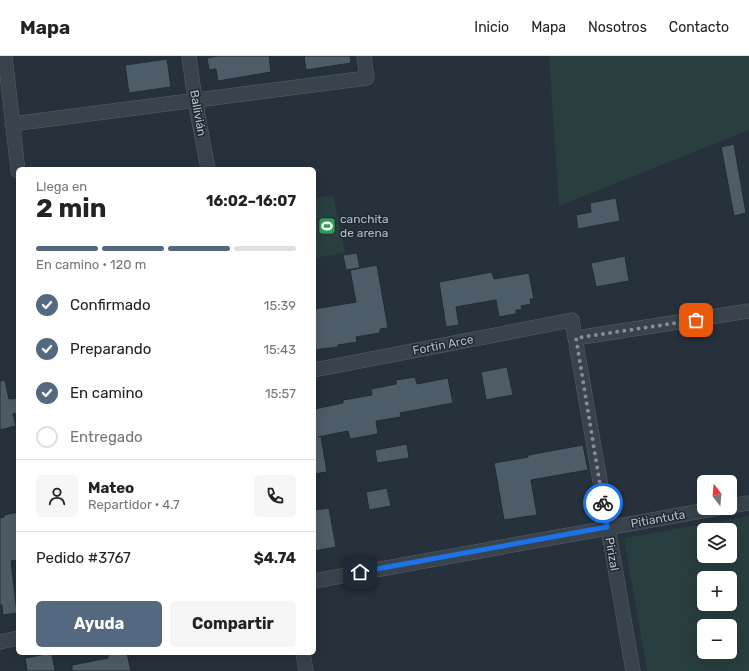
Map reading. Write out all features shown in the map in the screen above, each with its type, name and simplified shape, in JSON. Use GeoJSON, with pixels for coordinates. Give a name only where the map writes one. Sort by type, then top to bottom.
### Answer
{"type":"FeatureCollection","features":[{"type":"Feature","properties":{"kind":"street"},"geometry":{"type":"LineString","coordinates":[[5,56],[17,167]]}},
{"type":"Feature","properties":{"kind":"street","name":"Ballivián"},"geometry":{"type":"LineString","coordinates":[[189,56],[195,100],[208,167]]}},
{"type":"Feature","properties":{"kind":"street"},"geometry":{"type":"LineString","coordinates":[[12,124],[367,78],[364,56]]}},
{"type":"Feature","properties":{"kind":"street"},"geometry":{"type":"LineString","coordinates":[[576,338],[749,311]]}},
{"type":"Feature","properties":{"kind":"street","name":"Pirizal"},"geometry":{"type":"LineString","coordinates":[[572,320],[633,671]]}},
{"type":"Feature","properties":{"kind":"street","name":"Fortin Arce"},"geometry":{"type":"LineString","coordinates":[[316,370],[572,320]]}},
{"type":"Feature","properties":{"kind":"street"},"geometry":{"type":"LineString","coordinates":[[737,505],[749,502]]}},
{"type":"Feature","properties":{"kind":"street","name":"Pitiantuta"},"geometry":{"type":"LineString","coordinates":[[316,581],[697,512]]}},
{"type":"Feature","properties":{"kind":"street"},"geometry":{"type":"LineString","coordinates":[[0,642],[16,638]]}},
{"type":"Feature","properties":{"kind":"street"},"geometry":{"type":"LineString","coordinates":[[302,655],[306,671]]}},
{"type":"Feature","properties":{"kind":"green space"},"geometry":{"type":"Polygon","coordinates":[[[549,56],[749,56],[749,130],[559,206],[549,56]]]}},
{"type":"Feature","properties":{"kind":"green space","name":"canchita de arena"},"geometry":{"type":"Polygon","coordinates":[[[333,195],[345,253],[316,258],[316,198],[333,195]]]}},
{"type":"Feature","properties":{"kind":"green space"},"geometry":{"type":"Polygon","coordinates":[[[749,516],[749,671],[647,671],[624,538],[697,525],[697,563],[737,563],[737,523],[709,523],[749,516]]]}},
{"type":"Feature","properties":{"kind":"building"},"geometry":{"type":"Polygon","coordinates":[[[218,56],[269,56],[271,72],[218,81],[216,69],[209,70],[207,58],[218,56]]]}},
{"type":"Feature","properties":{"kind":"building"},"geometry":{"type":"Polygon","coordinates":[[[304,56],[350,56],[351,63],[306,70],[304,56]]]}},
{"type":"Feature","properties":{"kind":"building"},"geometry":{"type":"Polygon","coordinates":[[[167,59],[171,87],[129,93],[125,65],[167,59]]]}},
{"type":"Feature","properties":{"kind":"building"},"geometry":{"type":"Polygon","coordinates":[[[734,144],[746,213],[734,216],[721,147],[734,144]]]}},
{"type":"Feature","properties":{"kind":"building"},"geometry":{"type":"Polygon","coordinates":[[[616,198],[620,221],[578,229],[576,215],[591,212],[590,203],[616,198]]]}},
{"type":"Feature","properties":{"kind":"building"},"geometry":{"type":"Polygon","coordinates":[[[357,253],[360,268],[346,270],[343,255],[357,253]]]}},
{"type":"Feature","properties":{"kind":"building"},"geometry":{"type":"Polygon","coordinates":[[[625,256],[629,281],[596,287],[591,263],[625,256]]]}},
{"type":"Feature","properties":{"kind":"building"},"geometry":{"type":"Polygon","coordinates":[[[377,265],[388,328],[380,329],[380,333],[356,337],[357,342],[338,345],[338,347],[316,350],[316,309],[356,302],[350,270],[377,265]]]}},
{"type":"Feature","properties":{"kind":"building"},"geometry":{"type":"Polygon","coordinates":[[[492,272],[494,279],[529,273],[534,299],[530,299],[531,304],[521,306],[522,310],[516,310],[516,314],[499,317],[496,300],[456,307],[459,325],[446,327],[439,282],[492,272]]]}},
{"type":"Feature","properties":{"kind":"building"},"geometry":{"type":"Polygon","coordinates":[[[507,367],[513,395],[486,400],[481,372],[507,367]]]}},
{"type":"Feature","properties":{"kind":"building"},"geometry":{"type":"Polygon","coordinates":[[[415,377],[417,384],[448,378],[453,403],[400,413],[401,417],[376,421],[378,434],[350,439],[348,431],[321,436],[327,472],[316,474],[316,409],[343,403],[343,400],[372,395],[371,389],[396,384],[396,380],[415,377]]]}},
{"type":"Feature","properties":{"kind":"building"},"geometry":{"type":"Polygon","coordinates":[[[5,380],[9,399],[16,398],[16,413],[13,414],[16,426],[0,430],[0,381],[5,380]]]}},
{"type":"Feature","properties":{"kind":"building"},"geometry":{"type":"Polygon","coordinates":[[[407,444],[409,458],[377,463],[375,450],[407,444]]]}},
{"type":"Feature","properties":{"kind":"building"},"geometry":{"type":"Polygon","coordinates":[[[583,445],[588,470],[531,480],[537,515],[504,520],[494,463],[583,445]]]}},
{"type":"Feature","properties":{"kind":"building"},"geometry":{"type":"Polygon","coordinates":[[[387,488],[391,506],[369,510],[366,492],[387,488]]]}},
{"type":"Feature","properties":{"kind":"building"},"geometry":{"type":"Polygon","coordinates":[[[329,508],[336,547],[316,551],[316,510],[329,508]]]}},
{"type":"Feature","properties":{"kind":"building"},"geometry":{"type":"Polygon","coordinates":[[[16,512],[16,560],[11,561],[16,613],[3,615],[2,605],[0,605],[0,518],[4,517],[4,515],[16,512]]]}},
{"type":"Feature","properties":{"kind":"building"},"geometry":{"type":"Polygon","coordinates":[[[41,655],[52,655],[55,671],[27,671],[25,658],[41,655]]]}},
{"type":"Feature","properties":{"kind":"building"},"geometry":{"type":"Polygon","coordinates":[[[108,655],[127,655],[131,671],[72,671],[72,665],[108,658],[108,655]]]}},
{"type":"Feature","properties":{"kind":"way so far"},"geometry":{"type":"LineString","coordinates":[[603,503],[576,338],[696,320]]}},
{"type":"Feature","properties":{"kind":"place","name":"canchita de arena"},"geometry":{"type":"Point","coordinates":[327,226]}},
{"type":"Feature","properties":{"kind":"route"},"geometry":{"type":"LineString","coordinates":[[360,572],[607,527],[603,503]]}}]}
